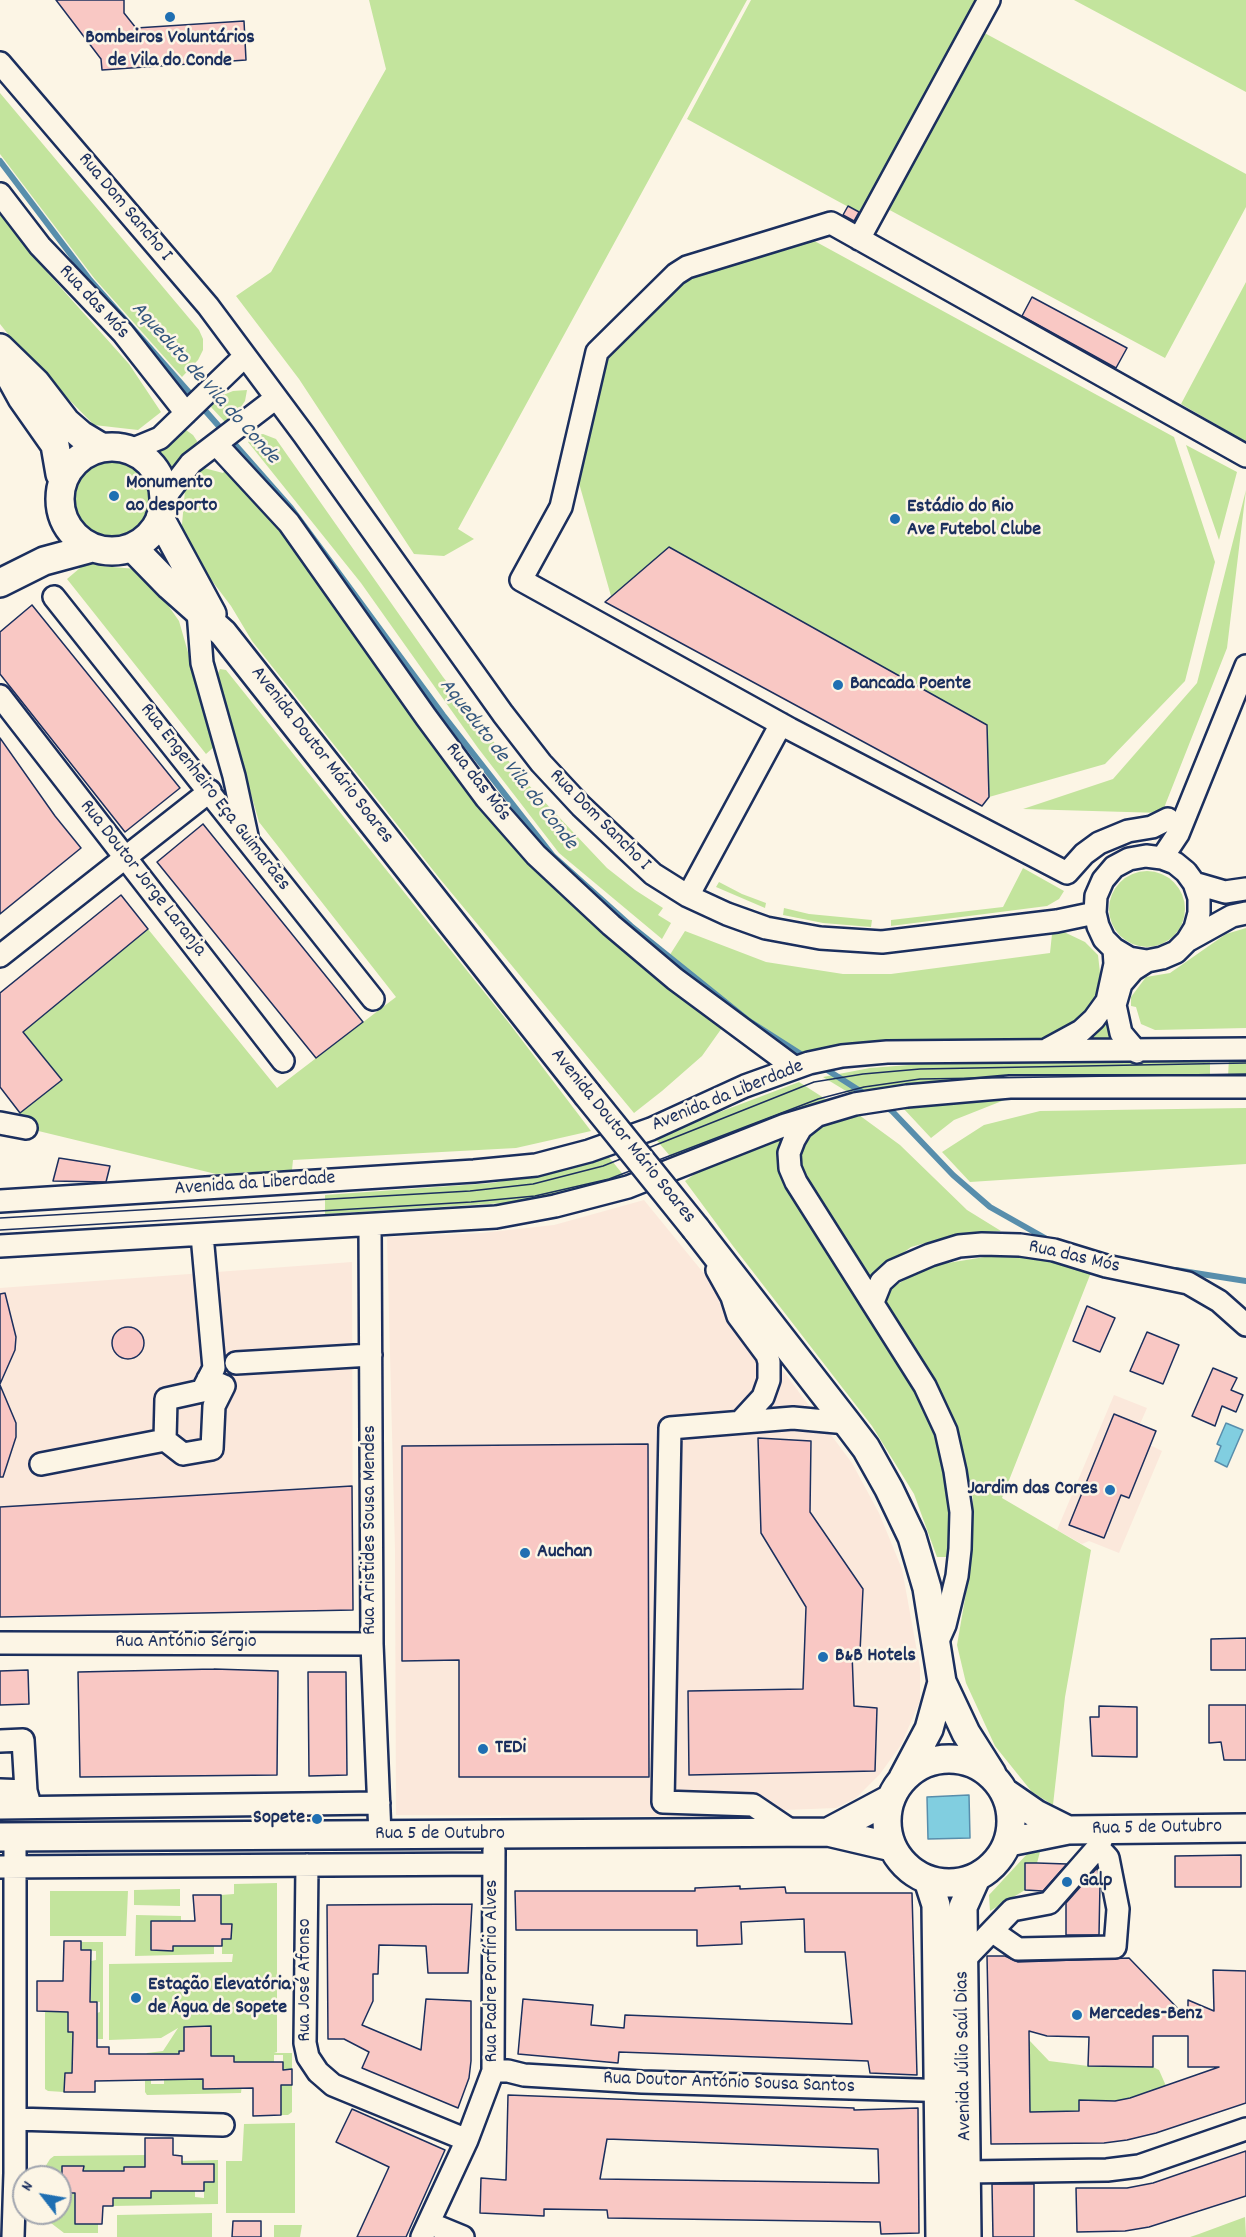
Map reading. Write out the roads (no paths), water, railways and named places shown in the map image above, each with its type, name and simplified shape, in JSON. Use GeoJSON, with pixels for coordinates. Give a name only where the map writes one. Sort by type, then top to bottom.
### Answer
{"type":"FeatureCollection","features":[{"type":"Feature","properties":{"kind":"main road"},"geometry":{"type":"LineString","coordinates":[[0,348],[36,383],[66,422],[81,435],[101,447]]}},
{"type":"Feature","properties":{"kind":"main road"},"geometry":{"type":"LineString","coordinates":[[0,358],[22,398],[55,446],[63,479]]}},
{"type":"Feature","properties":{"kind":"main road"},"geometry":{"type":"LineString","coordinates":[[111,446],[131,450],[155,469],[162,483],[162,508],[154,530],[132,547],[112,551],[92,548],[70,531],[64,520],[60,506],[63,479],[78,459],[89,452],[111,446]]}},
{"type":"Feature","properties":{"kind":"main road","name":"Avenida Doutor Mário Soares"},"geometry":{"type":"LineString","coordinates":[[162,508],[223,633]]}},
{"type":"Feature","properties":{"kind":"main road"},"geometry":{"type":"LineString","coordinates":[[44,561],[64,520]]}},
{"type":"Feature","properties":{"kind":"main road","name":"Avenida Doutor Mário Soares"},"geometry":{"type":"LineString","coordinates":[[132,547],[170,586],[223,633],[866,1448],[912,1537],[927,1588],[942,1682],[966,1733],[999,1784]]}},
{"type":"Feature","properties":{"kind":"main road"},"geometry":{"type":"LineString","coordinates":[[0,583],[44,561],[92,548]]}},
{"type":"Feature","properties":{"kind":"main road","name":"Avenida Doutor Mário Soares"},"geometry":{"type":"LineString","coordinates":[[897,1788],[929,1729],[942,1682]]}},
{"type":"Feature","properties":{"kind":"main road"},"geometry":{"type":"LineString","coordinates":[[947,1758],[971,1761],[999,1784],[1012,1818],[1009,1842],[996,1863],[976,1878],[952,1884],[928,1880],[907,1867],[892,1847],[887,1823],[897,1788],[923,1763],[947,1758]]}},
{"type":"Feature","properties":{"kind":"main road","name":"Rua 5 de Outubro"},"geometry":{"type":"LineString","coordinates":[[999,1784],[1036,1814],[1068,1830],[1102,1838],[1246,1828]]}},
{"type":"Feature","properties":{"kind":"main road","name":"Rua 5 de Outubro"},"geometry":{"type":"LineString","coordinates":[[828,1832],[897,1788]]}},
{"type":"Feature","properties":{"kind":"main road","name":"Rua 5 de Outubro"},"geometry":{"type":"LineString","coordinates":[[1009,1842],[1068,1830]]}},
{"type":"Feature","properties":{"kind":"main road","name":"Rua 5 de Outubro"},"geometry":{"type":"LineString","coordinates":[[7,1837],[828,1832],[892,1847]]}},
{"type":"Feature","properties":{"kind":"main road","name":"Avenida Júlio Saúl Dias"},"geometry":{"type":"LineString","coordinates":[[967,2237],[963,1907],[976,1878]]}},
{"type":"Feature","properties":{"kind":"main road","name":"Avenida Júlio Saúl Dias"},"geometry":{"type":"LineString","coordinates":[[928,1880],[936,1905],[940,2237]]}},
{"type":"Feature","properties":{"kind":"street"},"geometry":{"type":"LineString","coordinates":[[859,239],[989,0]]}},
{"type":"Feature","properties":{"kind":"street","name":"Rua Dom Sancho I"},"geometry":{"type":"LineString","coordinates":[[0,63],[208,306],[503,714],[541,763],[629,853],[653,874],[688,896],[727,914],[766,928],[820,938],[882,942],[1057,921],[1095,913]]}},
{"type":"Feature","properties":{"kind":"street","name":"Rua das Mós"},"geometry":{"type":"LineString","coordinates":[[0,194],[40,246],[123,333],[186,413]]}},
{"type":"Feature","properties":{"kind":"street"},"geometry":{"type":"LineString","coordinates":[[1168,819],[1152,826],[1128,831],[1099,843],[1084,854],[1067,873],[781,724],[521,580],[561,507],[597,352],[676,274],[687,267],[831,223],[1246,456]]}},
{"type":"Feature","properties":{"kind":"street"},"geometry":{"type":"LineString","coordinates":[[131,450],[160,438],[245,356]]}},
{"type":"Feature","properties":{"kind":"street"},"geometry":{"type":"LineString","coordinates":[[162,508],[191,462],[276,398]]}},
{"type":"Feature","properties":{"kind":"street","name":"Rua das Mós"},"geometry":{"type":"LineString","coordinates":[[216,444],[289,523],[486,798],[536,855],[675,979],[795,1068]]}},
{"type":"Feature","properties":{"kind":"street","name":"Rua Engenheiro Eça Guimarães"},"geometry":{"type":"LineString","coordinates":[[54,597],[373,999]]}},
{"type":"Feature","properties":{"kind":"street"},"geometry":{"type":"LineString","coordinates":[[198,611],[202,663],[234,776],[249,842]]}},
{"type":"Feature","properties":{"kind":"street"},"geometry":{"type":"LineString","coordinates":[[1162,858],[1178,834],[1246,666]]}},
{"type":"Feature","properties":{"kind":"street","name":"Rua Doutor Jorge Laranja"},"geometry":{"type":"LineString","coordinates":[[0,696],[283,1061]]}},
{"type":"Feature","properties":{"kind":"street"},"geometry":{"type":"LineString","coordinates":[[688,896],[781,724]]}},
{"type":"Feature","properties":{"kind":"street"},"geometry":{"type":"LineString","coordinates":[[0,956],[210,791]]}},
{"type":"Feature","properties":{"kind":"street"},"geometry":{"type":"LineString","coordinates":[[1147,961],[1129,958],[1114,949],[1104,939],[1095,913],[1096,896],[1103,880],[1114,867],[1129,859],[1146,856],[1162,858],[1175,863],[1186,872],[1194,884],[1199,913],[1196,928],[1188,941]]}},
{"type":"Feature","properties":{"kind":"street"},"geometry":{"type":"LineString","coordinates":[[1194,884],[1225,892],[1246,889]]}},
{"type":"Feature","properties":{"kind":"street"},"geometry":{"type":"LineString","coordinates":[[1137,1052],[1121,1033],[1115,1005],[1121,984],[1133,970],[1147,961],[1169,955],[1188,941],[1232,916],[1246,913]]}},
{"type":"Feature","properties":{"kind":"street"},"geometry":{"type":"LineString","coordinates":[[1044,1051],[1081,1032],[1107,1001],[1115,964],[1114,949]]}},
{"type":"Feature","properties":{"kind":"street","name":"Avenida da Liberdade"},"geometry":{"type":"LineString","coordinates":[[0,1201],[474,1172],[536,1165],[589,1151],[651,1129],[745,1086],[795,1068],[842,1056],[886,1052],[1137,1052],[1246,1049]]}},
{"type":"Feature","properties":{"kind":"street"},"geometry":{"type":"LineString","coordinates":[[0,1246],[496,1217],[587,1199],[628,1187],[785,1125],[855,1104],[896,1097],[1010,1087],[1246,1087]]}},
{"type":"Feature","properties":{"kind":"street"},"geometry":{"type":"LineString","coordinates":[[821,1113],[801,1128],[794,1140],[789,1153],[790,1168],[796,1182],[926,1386],[946,1431],[955,1471],[961,1512],[960,1549],[957,1576],[945,1624],[937,1643]]}},
{"type":"Feature","properties":{"kind":"street"},"geometry":{"type":"LineString","coordinates":[[0,1123],[26,1128]]}},
{"type":"Feature","properties":{"kind":"street","name":"Rua Aristides Sousa Mendes"},"geometry":{"type":"LineString","coordinates":[[370,1225],[372,1644],[380,1835]]}},
{"type":"Feature","properties":{"kind":"street"},"geometry":{"type":"LineString","coordinates":[[202,1235],[214,1368],[213,1382]]}},
{"type":"Feature","properties":{"kind":"street"},"geometry":{"type":"LineString","coordinates":[[701,1236],[732,1297],[738,1316],[763,1349],[769,1362],[769,1380],[763,1397],[740,1422]]}},
{"type":"Feature","properties":{"kind":"street","name":"Rua das Mós"},"geometry":{"type":"LineString","coordinates":[[873,1302],[881,1282],[893,1271],[930,1255],[959,1246],[1020,1245],[1054,1250],[1107,1266],[1188,1283],[1219,1301],[1246,1325]]}},
{"type":"Feature","properties":{"kind":"street"},"geometry":{"type":"LineString","coordinates":[[213,1357],[236,1363],[371,1355]]}},
{"type":"Feature","properties":{"kind":"street"},"geometry":{"type":"LineString","coordinates":[[165,1440],[166,1399],[201,1391],[236,1363]]}},
{"type":"Feature","properties":{"kind":"street"},"geometry":{"type":"LineString","coordinates":[[41,1464],[165,1440],[183,1454],[212,1449],[214,1406],[224,1386],[213,1382]]}},
{"type":"Feature","properties":{"kind":"street"},"geometry":{"type":"LineString","coordinates":[[793,1832],[753,1805],[663,1802],[670,1428],[793,1418],[847,1423]]}},
{"type":"Feature","properties":{"kind":"street","name":"Rua António Sérgio"},"geometry":{"type":"LineString","coordinates":[[0,1643],[372,1644]]}},
{"type":"Feature","properties":{"kind":"street"},"geometry":{"type":"LineString","coordinates":[[0,1741],[23,1740],[36,1802],[52,1836]]}},
{"type":"Feature","properties":{"kind":"street"},"geometry":{"type":"LineString","coordinates":[[0,1790],[36,1802]]}},
{"type":"Feature","properties":{"kind":"street","name":"Rua 5 de Outubro"},"geometry":{"type":"LineString","coordinates":[[0,1808],[36,1802],[379,1803]]}},
{"type":"Feature","properties":{"kind":"street","name":"Rua Padre Porfírio Alves"},"geometry":{"type":"LineString","coordinates":[[426,2230],[467,2140],[493,2071],[494,1835]]}},
{"type":"Feature","properties":{"kind":"street"},"geometry":{"type":"LineString","coordinates":[[7,1837],[15,2119],[7,2173],[13,2237]]}},
{"type":"Feature","properties":{"kind":"street"},"geometry":{"type":"LineString","coordinates":[[992,1931],[1018,1949],[1115,1947],[1118,1909],[1102,1838]]}},
{"type":"Feature","properties":{"kind":"street"},"geometry":{"type":"LineString","coordinates":[[964,1960],[1012,1910],[1049,1903],[1102,1838]]}},
{"type":"Feature","properties":{"kind":"street","name":"Rua 5 de Outubro"},"geometry":{"type":"LineString","coordinates":[[8,1867],[493,1864]]}},
{"type":"Feature","properties":{"kind":"street","name":"Rua José Afonso"},"geometry":{"type":"LineString","coordinates":[[306,1865],[305,2043],[308,2058],[318,2072],[333,2085],[467,2140]]}},
{"type":"Feature","properties":{"kind":"street","name":"Rua Doutor António Sousa Santos"},"geometry":{"type":"LineString","coordinates":[[493,2071],[642,2082],[965,2091]]}},
{"type":"Feature","properties":{"kind":"street"},"geometry":{"type":"LineString","coordinates":[[15,2119],[223,2125]]}},
{"type":"Feature","properties":{"kind":"street"},"geometry":{"type":"LineString","coordinates":[[966,2172],[1107,2169],[1139,2166],[1246,2129]]}},
{"type":"Feature","properties":{"kind":"street"},"geometry":{"type":"LineString","coordinates":[[426,2230],[463,2237]]}},
{"type":"Feature","properties":{"kind":"water"},"geometry":{"type":"Polygon","coordinates":[[[1226,1423],[1243,1430],[1227,1467],[1215,1461],[1221,1446],[1217,1444],[1226,1423]]]}},
{"type":"Feature","properties":{"kind":"water"},"geometry":{"type":"Polygon","coordinates":[[[969,1795],[970,1838],[928,1839],[927,1797],[969,1795]]]}},
{"type":"Feature","properties":{"kind":"waterway","name":"Aqueduto de Vila do Conde"},"geometry":{"type":"LineString","coordinates":[[0,161],[90,280],[291,508],[443,715],[553,856],[631,926],[749,1021],[807,1058]]}},
{"type":"Feature","properties":{"kind":"waterway","name":"Aqueduto de Vila do Conde"},"geometry":{"type":"LineString","coordinates":[[821,1066],[868,1096]]}},
{"type":"Feature","properties":{"kind":"waterway","name":"Aqueduto de Vila do Conde"},"geometry":{"type":"LineString","coordinates":[[885,1106],[953,1175],[990,1207],[1052,1242]]}},
{"type":"Feature","properties":{"kind":"waterway","name":"Aqueduto de Vila do Conde"},"geometry":{"type":"LineString","coordinates":[[1176,1270],[1246,1281]]}},
{"type":"Feature","properties":{"kind":"tram line"},"geometry":{"type":"LineString","coordinates":[[0,1218],[470,1191],[533,1184],[603,1166],[814,1082],[863,1074],[920,1069],[1246,1063]]}},
{"type":"Feature","properties":{"kind":"tram line"},"geometry":{"type":"LineString","coordinates":[[0,1230],[471,1202],[535,1196],[609,1179],[818,1099],[864,1087],[920,1079],[1246,1074]]}},
{"type":"Feature","properties":{"kind":"place","name":"Bombeiros Voluntários de Vila do Conde"},"geometry":{"type":"Point","coordinates":[170,17]}},
{"type":"Feature","properties":{"kind":"place","name":"Monumento ao desporto"},"geometry":{"type":"Point","coordinates":[114,496]}},
{"type":"Feature","properties":{"kind":"place","name":"Estádio do Rio Ave Futebol Clube"},"geometry":{"type":"Point","coordinates":[895,519]}},
{"type":"Feature","properties":{"kind":"place","name":"Bancada Poente"},"geometry":{"type":"Point","coordinates":[838,685]}},
{"type":"Feature","properties":{"kind":"place","name":"Jardim das Cores"},"geometry":{"type":"Point","coordinates":[1110,1490]}},
{"type":"Feature","properties":{"kind":"place","name":"Auchan"},"geometry":{"type":"Point","coordinates":[525,1553]}},
{"type":"Feature","properties":{"kind":"place","name":"B&B Hotels"},"geometry":{"type":"Point","coordinates":[823,1657]}},
{"type":"Feature","properties":{"kind":"place","name":"TEDi"},"geometry":{"type":"Point","coordinates":[483,1749]}},
{"type":"Feature","properties":{"kind":"place","name":"Sopete"},"geometry":{"type":"Point","coordinates":[317,1819]}},
{"type":"Feature","properties":{"kind":"place","name":"Galp"},"geometry":{"type":"Point","coordinates":[1067,1882]}},
{"type":"Feature","properties":{"kind":"place","name":"Estação Elevatória de Água de Sopete"},"geometry":{"type":"Point","coordinates":[136,1998]}},
{"type":"Feature","properties":{"kind":"place","name":"Mercedes-Benz"},"geometry":{"type":"Point","coordinates":[1077,2015]}}]}
